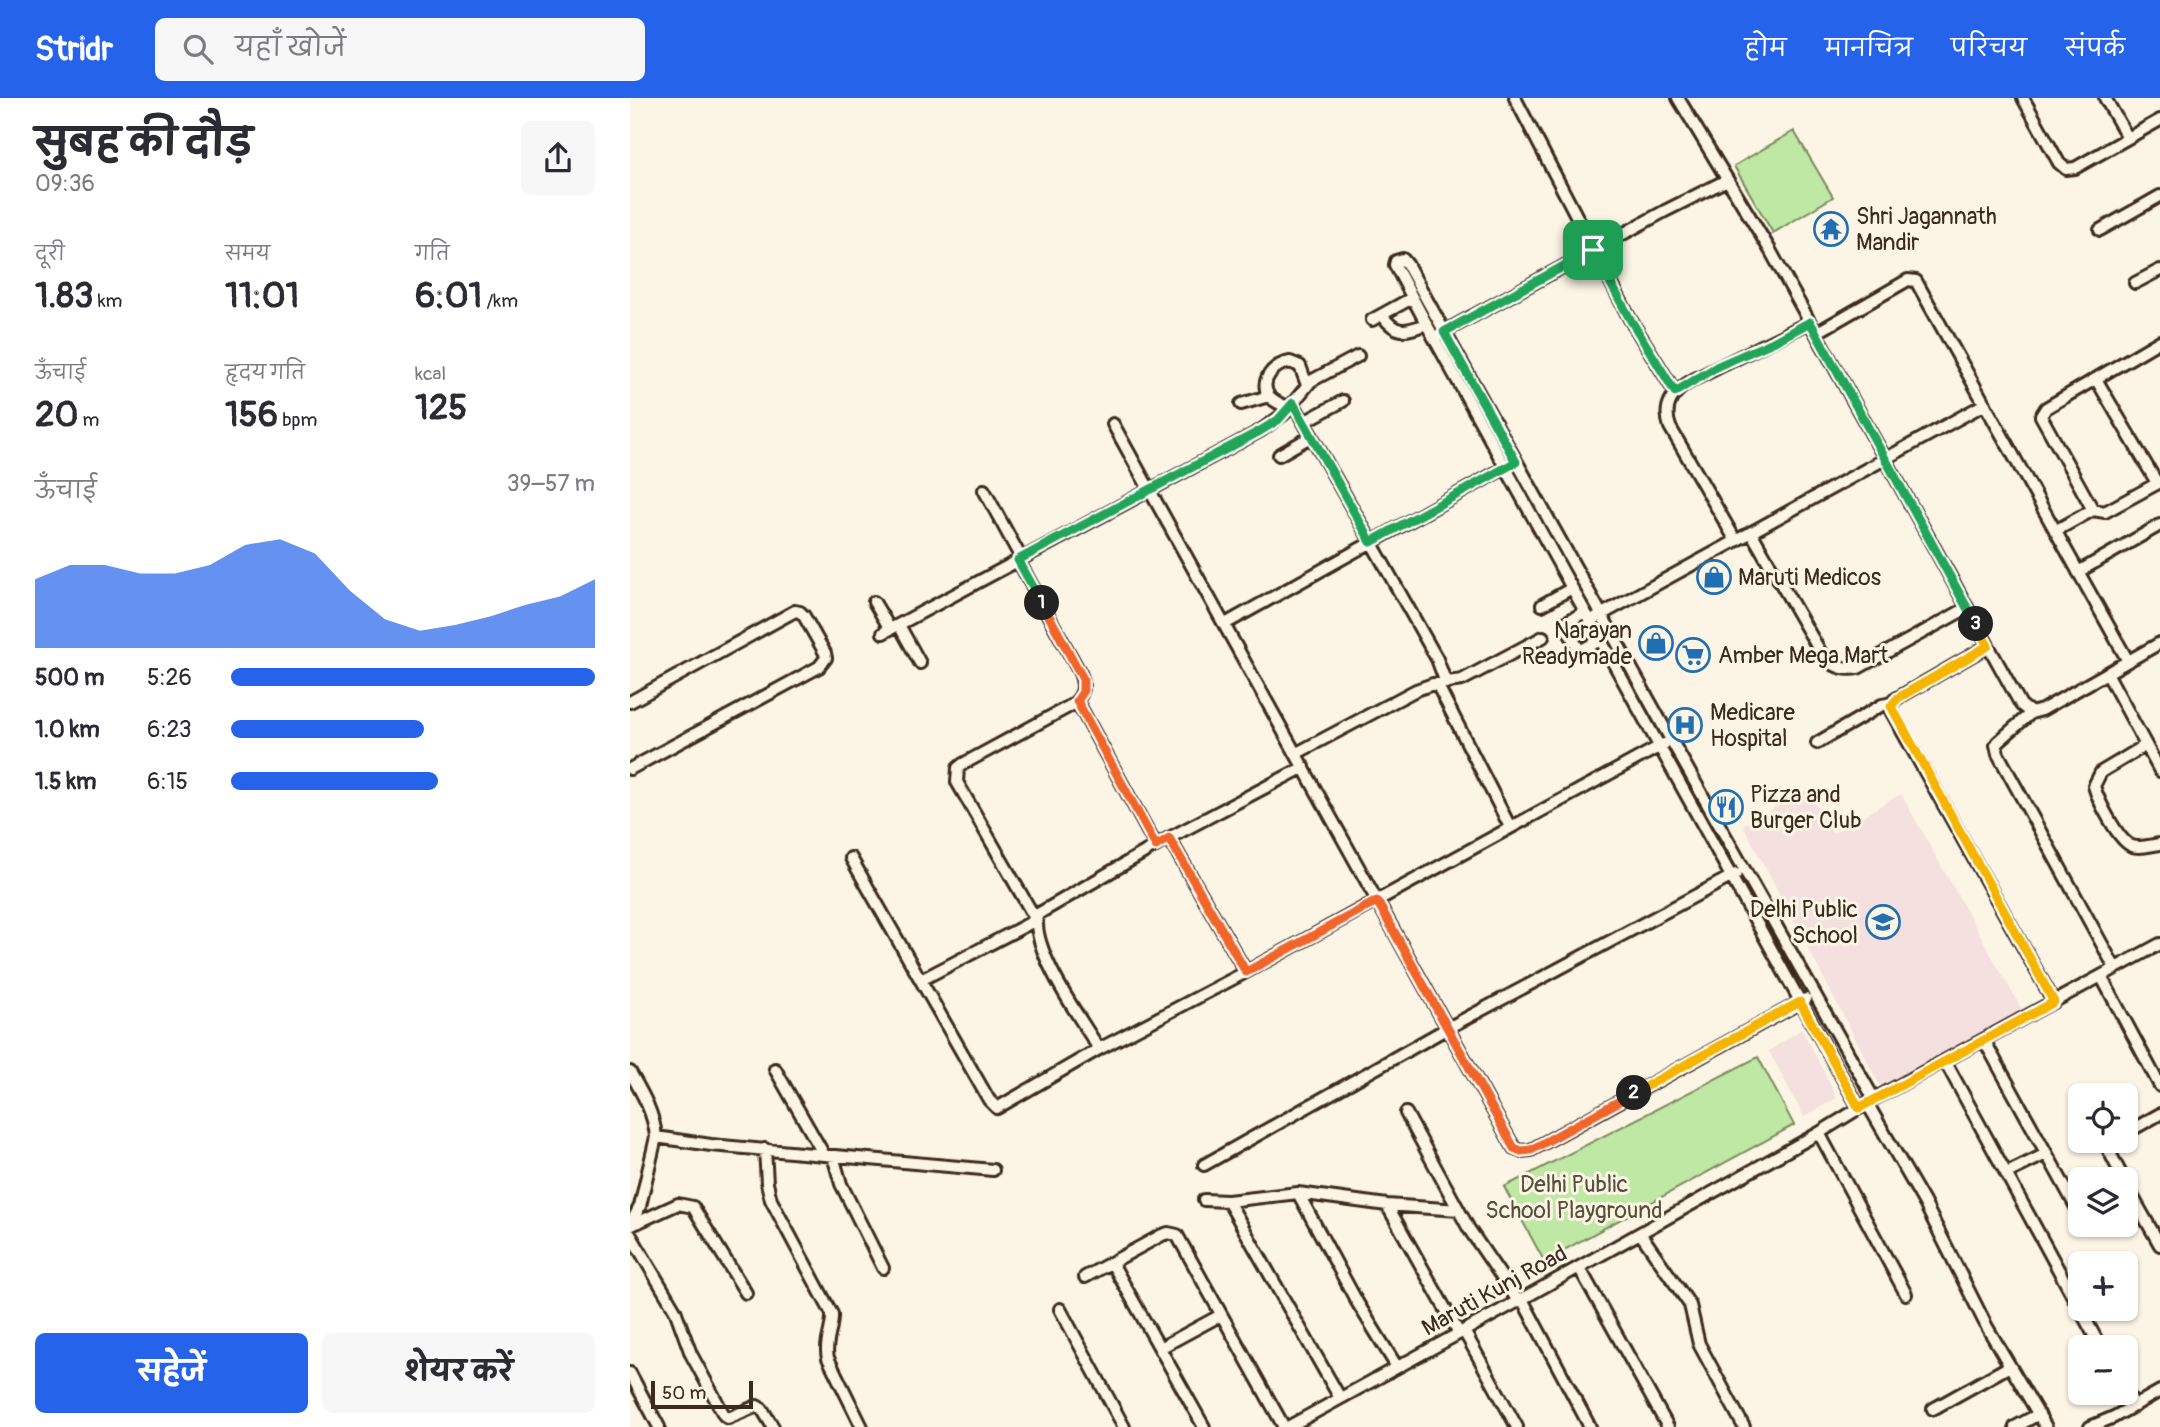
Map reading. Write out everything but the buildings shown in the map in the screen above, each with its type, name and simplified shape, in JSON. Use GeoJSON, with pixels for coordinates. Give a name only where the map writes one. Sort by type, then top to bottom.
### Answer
{"type":"FeatureCollection","features":[{"type":"Feature","properties":{"kind":"street"},"geometry":{"type":"LineString","coordinates":[[1515,98],[1630,319],[1675,392]]}},
{"type":"Feature","properties":{"kind":"street"},"geometry":{"type":"LineString","coordinates":[[1678,98],[1770,250],[2021,705],[2031,713]]}},
{"type":"Feature","properties":{"kind":"street"},"geometry":{"type":"LineString","coordinates":[[2023,98],[2059,163],[2066,169],[2075,168],[2160,120]]}},
{"type":"Feature","properties":{"kind":"street"},"geometry":{"type":"LineString","coordinates":[[2105,98],[2127,138]]}},
{"type":"Feature","properties":{"kind":"street"},"geometry":{"type":"LineString","coordinates":[[1439,335],[1727,180]]}},
{"type":"Feature","properties":{"kind":"street"},"geometry":{"type":"LineString","coordinates":[[2100,230],[2160,196]]}},
{"type":"Feature","properties":{"kind":"street"},"geometry":{"type":"LineString","coordinates":[[1439,335],[1426,324],[1395,265],[1396,261],[1401,259],[1407,264],[1439,335],[1511,464],[1601,614],[1814,995],[1867,1103]]}},
{"type":"Feature","properties":{"kind":"street"},"geometry":{"type":"LineString","coordinates":[[2135,283],[2160,270]]}},
{"type":"Feature","properties":{"kind":"street"},"geometry":{"type":"LineString","coordinates":[[1816,333],[1914,279],[2128,662]]}},
{"type":"Feature","properties":{"kind":"street"},"geometry":{"type":"LineString","coordinates":[[1412,298],[1377,318],[1402,330],[1426,324]]}},
{"type":"Feature","properties":{"kind":"street"},"geometry":{"type":"LineString","coordinates":[[1737,541],[1670,427],[1666,416],[1667,406],[1675,392],[1718,366],[1810,322]]}},
{"type":"Feature","properties":{"kind":"street"},"geometry":{"type":"LineString","coordinates":[[2093,510],[2042,416],[2046,408],[2160,341]]}},
{"type":"Feature","properties":{"kind":"street"},"geometry":{"type":"LineString","coordinates":[[891,629],[1260,431],[1278,420],[1307,385],[1358,356]]}},
{"type":"Feature","properties":{"kind":"street"},"geometry":{"type":"LineString","coordinates":[[1307,385],[1300,366],[1290,362],[1275,367],[1265,380],[1269,396],[1275,401],[1292,405],[1304,422],[1437,659],[1441,683],[1510,828]]}},
{"type":"Feature","properties":{"kind":"street"},"geometry":{"type":"LineString","coordinates":[[2056,531],[2093,510],[2105,512],[2158,482],[2096,379]]}},
{"type":"Feature","properties":{"kind":"street"},"geometry":{"type":"LineString","coordinates":[[1241,404],[1269,396]]}},
{"type":"Feature","properties":{"kind":"street"},"geometry":{"type":"LineString","coordinates":[[1304,422],[1343,401]]}},
{"type":"Feature","properties":{"kind":"street"},"geometry":{"type":"LineString","coordinates":[[1600,640],[1580,651],[1567,629],[1568,621],[1601,614],[1985,404]]}},
{"type":"Feature","properties":{"kind":"street"},"geometry":{"type":"LineString","coordinates":[[1113,424],[1446,1029],[1510,1144],[1517,1150],[1526,1151],[1814,995]]}},
{"type":"Feature","properties":{"kind":"street"},"geometry":{"type":"LineString","coordinates":[[1279,455],[1312,436]]}},
{"type":"Feature","properties":{"kind":"street"},"geometry":{"type":"LineString","coordinates":[[1225,624],[1511,464]]}},
{"type":"Feature","properties":{"kind":"street"},"geometry":{"type":"LineString","coordinates":[[1511,464],[1587,616],[1800,1002],[1867,1103],[2046,1427]]}},
{"type":"Feature","properties":{"kind":"street"},"geometry":{"type":"LineString","coordinates":[[984,490],[1083,679],[1083,692],[1077,701],[969,760],[958,768],[957,782],[1036,920],[1038,938],[1050,967],[1099,1049]]}},
{"type":"Feature","properties":{"kind":"street"},"geometry":{"type":"LineString","coordinates":[[2078,572],[2160,525]]}},
{"type":"Feature","properties":{"kind":"street"},"geometry":{"type":"LineString","coordinates":[[1751,532],[1821,653],[1837,667],[1858,668],[1967,608]]}},
{"type":"Feature","properties":{"kind":"street"},"geometry":{"type":"LineString","coordinates":[[1542,605],[1572,588]]}},
{"type":"Feature","properties":{"kind":"street"},"geometry":{"type":"LineString","coordinates":[[874,602],[891,629],[920,663]]}},
{"type":"Feature","properties":{"kind":"street"},"geometry":{"type":"LineString","coordinates":[[630,702],[794,611],[800,611],[804,616],[825,653],[826,658],[819,667],[630,769]]}},
{"type":"Feature","properties":{"kind":"street"},"geometry":{"type":"LineString","coordinates":[[1297,754],[1402,696],[1468,677],[1543,637]]}},
{"type":"Feature","properties":{"kind":"street"},"geometry":{"type":"LineString","coordinates":[[2115,968],[1997,754],[1996,745],[2031,713],[2042,710],[2160,643]]}},
{"type":"Feature","properties":{"kind":"street"},"geometry":{"type":"LineString","coordinates":[[1817,743],[1882,705],[1892,703],[1988,646]]}},
{"type":"Feature","properties":{"kind":"street"},"geometry":{"type":"LineString","coordinates":[[2107,673],[2160,771]]}},
{"type":"Feature","properties":{"kind":"street"},"geometry":{"type":"LineString","coordinates":[[1077,701],[1156,846]]}},
{"type":"Feature","properties":{"kind":"street"},"geometry":{"type":"LineString","coordinates":[[1892,703],[1895,717],[2054,1002]]}},
{"type":"Feature","properties":{"kind":"street"},"geometry":{"type":"LineString","coordinates":[[851,858],[994,1107],[1000,1107],[1099,1049],[1246,972],[1671,740]]}},
{"type":"Feature","properties":{"kind":"street"},"geometry":{"type":"LineString","coordinates":[[2146,745],[2101,772],[2094,786],[2114,827],[2126,843],[2135,847],[2160,844]]}},
{"type":"Feature","properties":{"kind":"street"},"geometry":{"type":"LineString","coordinates":[[921,979],[1036,920],[1043,909],[1169,838],[1304,767]]}},
{"type":"Feature","properties":{"kind":"street"},"geometry":{"type":"LineString","coordinates":[[1169,838],[1246,972]]}},
{"type":"Feature","properties":{"kind":"street"},"geometry":{"type":"LineString","coordinates":[[1204,1165],[1446,1029],[1744,870]]}},
{"type":"Feature","properties":{"kind":"street","name":"Maruti Kunj Road"},"geometry":{"type":"LineString","coordinates":[[1286,1427],[1520,1300],[1819,1133],[1867,1103],[2160,944]]}},
{"type":"Feature","properties":{"kind":"street"},"geometry":{"type":"LineString","coordinates":[[2101,976],[2160,1086]]}},
{"type":"Feature","properties":{"kind":"street"},"geometry":{"type":"LineString","coordinates":[[1984,1040],[2068,1193]]}},
{"type":"Feature","properties":{"kind":"street"},"geometry":{"type":"LineString","coordinates":[[1945,1061],[2094,1335]]}},
{"type":"Feature","properties":{"kind":"street"},"geometry":{"type":"LineString","coordinates":[[775,1069],[829,1155],[883,1268]]}},
{"type":"Feature","properties":{"kind":"street"},"geometry":{"type":"LineString","coordinates":[[630,1072],[653,1118],[656,1137],[640,1206],[630,1226]]}},
{"type":"Feature","properties":{"kind":"street"},"geometry":{"type":"LineString","coordinates":[[1406,1113],[1480,1247],[1520,1300],[1590,1427]]}},
{"type":"Feature","properties":{"kind":"street"},"geometry":{"type":"LineString","coordinates":[[2138,1126],[2160,1114]]}},
{"type":"Feature","properties":{"kind":"street"},"geometry":{"type":"LineString","coordinates":[[1819,1133],[1906,1294]]}},
{"type":"Feature","properties":{"kind":"street"},"geometry":{"type":"LineString","coordinates":[[656,1137],[993,1170]]}},
{"type":"Feature","properties":{"kind":"street"},"geometry":{"type":"LineString","coordinates":[[765,1149],[771,1200],[832,1314],[826,1350],[828,1359],[862,1427]]}},
{"type":"Feature","properties":{"kind":"street"},"geometry":{"type":"LineString","coordinates":[[2007,1174],[2046,1154]]}},
{"type":"Feature","properties":{"kind":"street"},"geometry":{"type":"LineString","coordinates":[[1205,1200],[1228,1201],[1298,1193],[1387,1205],[1459,1210]]}},
{"type":"Feature","properties":{"kind":"street"},"geometry":{"type":"LineString","coordinates":[[1298,1193],[1357,1302],[1397,1367]]}},
{"type":"Feature","properties":{"kind":"street"},"geometry":{"type":"LineString","coordinates":[[1228,1201],[1340,1398]]}},
{"type":"Feature","properties":{"kind":"street"},"geometry":{"type":"LineString","coordinates":[[630,1226],[678,1203],[693,1207],[746,1293]]}},
{"type":"Feature","properties":{"kind":"street"},"geometry":{"type":"LineString","coordinates":[[1387,1205],[1517,1427]]}},
{"type":"Feature","properties":{"kind":"street"},"geometry":{"type":"LineString","coordinates":[[2138,1206],[2160,1245]]}},
{"type":"Feature","properties":{"kind":"street"},"geometry":{"type":"LineString","coordinates":[[1085,1277],[1161,1235],[1173,1233],[1286,1427]]}},
{"type":"Feature","properties":{"kind":"street"},"geometry":{"type":"LineString","coordinates":[[1640,1233],[1690,1305],[1699,1344],[1744,1427]]}},
{"type":"Feature","properties":{"kind":"street"},"geometry":{"type":"LineString","coordinates":[[630,1234],[660,1282],[680,1321],[702,1376],[729,1422],[757,1406],[762,1409],[773,1427]]}},
{"type":"Feature","properties":{"kind":"street"},"geometry":{"type":"LineString","coordinates":[[1112,1263],[1204,1427]]}},
{"type":"Feature","properties":{"kind":"street"},"geometry":{"type":"LineString","coordinates":[[1579,1267],[1668,1427]]}},
{"type":"Feature","properties":{"kind":"street"},"geometry":{"type":"LineString","coordinates":[[1060,1309],[1125,1427]]}},
{"type":"Feature","properties":{"kind":"street"},"geometry":{"type":"LineString","coordinates":[[1160,1348],[1221,1315]]}},
{"type":"Feature","properties":{"kind":"street"},"geometry":{"type":"LineString","coordinates":[[1933,1409],[2010,1366]]}},
{"type":"Feature","properties":{"kind":"street"},"geometry":{"type":"LineString","coordinates":[[630,1373],[659,1427]]}},
{"type":"Feature","properties":{"kind":"street"},"geometry":{"type":"LineString","coordinates":[[2090,1427],[2104,1425],[2160,1391]]}},
{"type":"Feature","properties":{"kind":"street"},"geometry":{"type":"LineString","coordinates":[[2015,1427],[2039,1415]]}},
{"type":"Feature","properties":{"kind":"shaded area","name":"Delhi Public School"},"geometry":{"type":"Polygon","coordinates":[[[1807,790],[1833,833],[1901,794],[2022,1010],[1882,1089],[1743,825],[1807,790]]]}},
{"type":"Feature","properties":{"kind":"shaded area"},"geometry":{"type":"Polygon","coordinates":[[[1802,1029],[1837,1098],[1804,1117],[1769,1051],[1802,1029]]]}},
{"type":"Feature","properties":{"kind":"green space"},"geometry":{"type":"Polygon","coordinates":[[[1794,131],[1833,197],[1773,233],[1734,166],[1794,131]]]}},
{"type":"Feature","properties":{"kind":"green space","name":"Delhi Public School Playground"},"geometry":{"type":"Polygon","coordinates":[[[1758,1057],[1794,1125],[1544,1261],[1504,1187],[1758,1057]]]}},
{"type":"Feature","properties":{"kind":"place","name":"Shri Jagannath Mandir"},"geometry":{"type":"Point","coordinates":[1831,229]}},
{"type":"Feature","properties":{"kind":"place","name":"Maruti Medicos"},"geometry":{"type":"Point","coordinates":[1714,577]}},
{"type":"Feature","properties":{"kind":"place","name":"Narayan Readymade"},"geometry":{"type":"Point","coordinates":[1656,643]}},
{"type":"Feature","properties":{"kind":"place","name":"Amber Mega Mart"},"geometry":{"type":"Point","coordinates":[1693,655]}},
{"type":"Feature","properties":{"kind":"place","name":"Medicare Hospital"},"geometry":{"type":"Point","coordinates":[1685,725]}},
{"type":"Feature","properties":{"kind":"place","name":"Pizza and Burger Club"},"geometry":{"type":"Point","coordinates":[1726,807]}},
{"type":"Feature","properties":{"kind":"place","name":"Delhi Public School"},"geometry":{"type":"Point","coordinates":[1883,922]}},
{"type":"Feature","properties":{"kind":"route"},"geometry":{"type":"LineString","coordinates":[[1593,250],[1630,319],[1675,392],[1718,366],[1810,322],[1988,646],[1894,700],[1891,706],[2054,1002],[1859,1108],[1800,1002],[1531,1150],[1521,1151],[1510,1144],[1377,901],[1246,972],[1169,838],[1156,846],[1077,701],[1083,692],[1083,679],[1018,560],[1260,431],[1278,420],[1293,403],[1371,542],[1516,462],[1444,332],[1593,250]]}}]}
